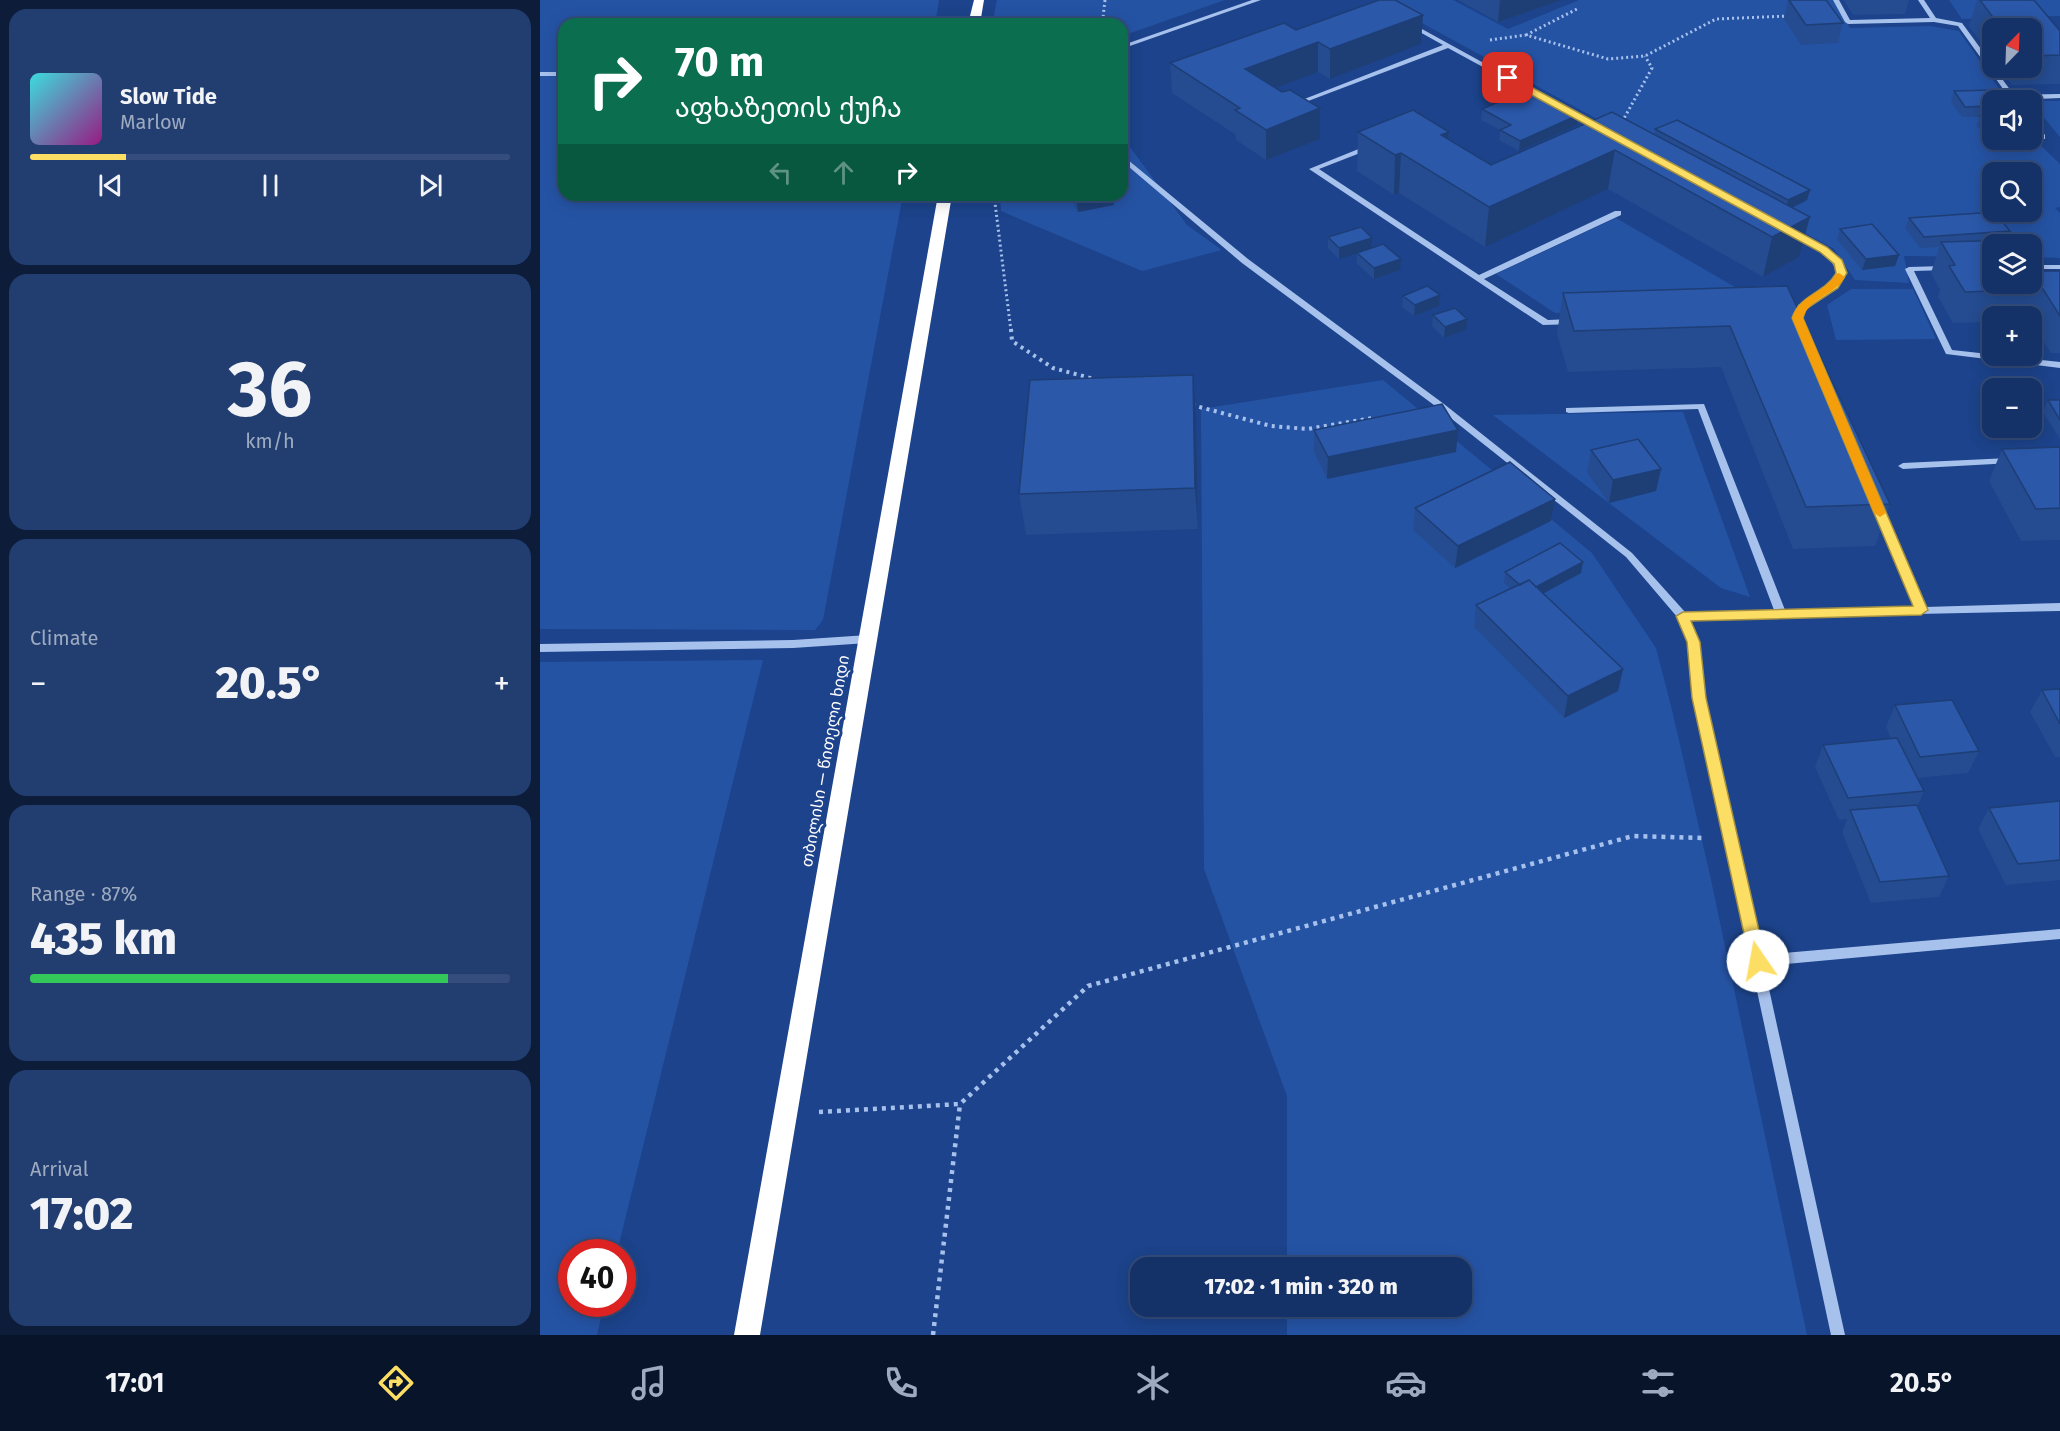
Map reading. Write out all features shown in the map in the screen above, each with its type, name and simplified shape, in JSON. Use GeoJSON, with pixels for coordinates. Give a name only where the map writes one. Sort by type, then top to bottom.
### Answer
{"type":"FeatureCollection","features":[{"type":"Feature","properties":{"kind":"highway"},"geometry":{"type":"LineString","coordinates":[[975,18],[979,0]]}},
{"type":"Feature","properties":{"kind":"highway","name":"თბილისი — წითელი ხიდი"},"geometry":{"type":"LineString","coordinates":[[747,1335],[944,201]]}},
{"type":"Feature","properties":{"kind":"street"},"geometry":{"type":"LineString","coordinates":[[1128,45],[1258,0]]}},
{"type":"Feature","properties":{"kind":"street"},"geometry":{"type":"LineString","coordinates":[[1836,0],[1848,22],[1934,20],[1972,24]]}},
{"type":"Feature","properties":{"kind":"street"},"geometry":{"type":"LineString","coordinates":[[1921,0],[1934,20]]}},
{"type":"Feature","properties":{"kind":"street"},"geometry":{"type":"LineString","coordinates":[[1407,23],[1547,100]]}},
{"type":"Feature","properties":{"kind":"street"},"geometry":{"type":"LineString","coordinates":[[1960,24],[2007,90]]}},
{"type":"Feature","properties":{"kind":"street"},"geometry":{"type":"LineString","coordinates":[[1292,114],[1283,108],[1448,46]]}},
{"type":"Feature","properties":{"kind":"street"},"geometry":{"type":"LineString","coordinates":[[540,74],[558,74]]}},
{"type":"Feature","properties":{"kind":"street"},"geometry":{"type":"LineString","coordinates":[[2042,97],[2060,96]]}},
{"type":"Feature","properties":{"kind":"street"},"geometry":{"type":"LineString","coordinates":[[1557,105],[1614,136]]}},
{"type":"Feature","properties":{"kind":"street"},"geometry":{"type":"LineString","coordinates":[[1591,134],[1602,129]]}},
{"type":"Feature","properties":{"kind":"street"},"geometry":{"type":"LineString","coordinates":[[1376,146],[1313,170],[1546,323],[1582,322]]}},
{"type":"Feature","properties":{"kind":"street"},"geometry":{"type":"LineString","coordinates":[[1128,162],[1245,261],[1441,406],[1629,555],[1683,616],[1694,642],[1699,698],[1838,1335]]}},
{"type":"Feature","properties":{"kind":"street"},"geometry":{"type":"LineString","coordinates":[[1479,278],[1618,213]]}},
{"type":"Feature","properties":{"kind":"street"},"geometry":{"type":"LineString","coordinates":[[1782,227],[1823,250],[1839,263],[1842,273],[1834,286],[1801,307],[1798,318],[1805,336]]}},
{"type":"Feature","properties":{"kind":"street"},"geometry":{"type":"LineString","coordinates":[[2042,267],[2060,267]]}},
{"type":"Feature","properties":{"kind":"street"},"geometry":{"type":"LineString","coordinates":[[1957,268],[1909,269],[1949,352],[2060,365]]}},
{"type":"Feature","properties":{"kind":"street"},"geometry":{"type":"LineString","coordinates":[[1786,318],[1798,318]]}},
{"type":"Feature","properties":{"kind":"street"},"geometry":{"type":"LineString","coordinates":[[1569,410],[1701,406],[1781,614]]}},
{"type":"Feature","properties":{"kind":"street"},"geometry":{"type":"LineString","coordinates":[[1903,466],[2015,461]]}},
{"type":"Feature","properties":{"kind":"street"},"geometry":{"type":"LineString","coordinates":[[1874,497],[1921,610]]}},
{"type":"Feature","properties":{"kind":"street"},"geometry":{"type":"LineString","coordinates":[[1683,616],[2060,607]]}},
{"type":"Feature","properties":{"kind":"street"},"geometry":{"type":"LineString","coordinates":[[540,648],[793,644],[868,639]]}},
{"type":"Feature","properties":{"kind":"street"},"geometry":{"type":"LineString","coordinates":[[1758,961],[2060,934]]}},
{"type":"Feature","properties":{"kind":"path"},"geometry":{"type":"LineString","coordinates":[[1103,18],[1105,0]]}},
{"type":"Feature","properties":{"kind":"path"},"geometry":{"type":"LineString","coordinates":[[1448,46],[1526,35],[1579,8]]}},
{"type":"Feature","properties":{"kind":"path"},"geometry":{"type":"LineString","coordinates":[[1526,35],[1608,58],[1645,56],[1716,19],[1844,14]]}},
{"type":"Feature","properties":{"kind":"path"},"geometry":{"type":"LineString","coordinates":[[1614,136],[1652,68],[1645,56]]}},
{"type":"Feature","properties":{"kind":"path"},"geometry":{"type":"LineString","coordinates":[[995,201],[1012,341],[1053,368],[1099,381]]}},
{"type":"Feature","properties":{"kind":"path"},"geometry":{"type":"LineString","coordinates":[[1190,405],[1271,426],[1308,429],[1374,418]]}},
{"type":"Feature","properties":{"kind":"path"},"geometry":{"type":"LineString","coordinates":[[785,1113],[960,1104],[1088,986],[1633,836],[1730,838]]}},
{"type":"Feature","properties":{"kind":"path"},"geometry":{"type":"LineString","coordinates":[[933,1335],[960,1104]]}},
{"type":"Feature","properties":{"kind":"shaded area"},"geometry":{"type":"Polygon","coordinates":[[[540,0],[939,0],[936,18],[558,18],[558,201],[902,201],[823,620],[815,630],[540,629],[540,0]]]}},
{"type":"Feature","properties":{"kind":"shaded area"},"geometry":{"type":"Polygon","coordinates":[[[997,0],[1225,0],[1128,34],[1128,18],[993,18],[997,0]]]}},
{"type":"Feature","properties":{"kind":"shaded area"},"geometry":{"type":"Polygon","coordinates":[[[1380,0],[1453,0],[1508,29],[1579,0],[1834,0],[1850,28],[1930,26],[1959,31],[1982,64],[1982,78],[1992,78],[2000,90],[1982,90],[1982,150],[2042,150],[2042,147],[2060,164],[2060,207],[2055,208],[2060,213],[2060,258],[2042,257],[2042,234],[1982,234],[1982,257],[1904,256],[1909,283],[1855,280],[1834,249],[1380,0]]]}},
{"type":"Feature","properties":{"kind":"shaded area"},"geometry":{"type":"Polygon","coordinates":[[[1949,0],[2060,0],[2060,16],[1962,19],[1949,0]]]}},
{"type":"Feature","properties":{"kind":"shaded area"},"geometry":{"type":"Polygon","coordinates":[[[2042,101],[2060,101],[2060,137],[2042,115],[2042,101]]]}},
{"type":"Feature","properties":{"kind":"shaded area"},"geometry":{"type":"Polygon","coordinates":[[[1128,146],[1187,225],[1222,250],[1142,271],[1001,211],[1000,201],[1128,201],[1128,146]]]}},
{"type":"Feature","properties":{"kind":"shaded area"},"geometry":{"type":"Polygon","coordinates":[[[1616,218],[1771,308],[1555,313],[1496,274],[1616,218]]]}},
{"type":"Feature","properties":{"kind":"shaded area"},"geometry":{"type":"Polygon","coordinates":[[[1851,289],[1913,289],[1936,339],[1836,340],[1827,305],[1851,289]]]}},
{"type":"Feature","properties":{"kind":"shaded area"},"geometry":{"type":"Polygon","coordinates":[[[1383,380],[1592,553],[1656,648],[1710,875],[1807,1335],[1287,1335],[1287,1317],[1472,1317],[1472,1257],[1287,1257],[1287,1096],[1204,869],[1201,409],[1383,380]]]}},
{"type":"Feature","properties":{"kind":"shaded area"},"geometry":{"type":"Polygon","coordinates":[[[1683,412],[1750,597],[1721,588],[1493,415],[1683,412]]]}},
{"type":"Feature","properties":{"kind":"shaded area"},"geometry":{"type":"Polygon","coordinates":[[[763,660],[620,1239],[558,1239],[558,1317],[601,1317],[597,1335],[540,1335],[540,662],[763,660]]]}},
{"type":"Feature","properties":{"kind":"building"},"geometry":{"type":"Polygon","coordinates":[[[1379,0],[1395,0],[1423,15],[1330,49],[1318,42],[1245,69],[1282,92],[1290,90],[1320,108],[1266,130],[1235,110],[1240,108],[1170,63],[1284,23],[1296,30],[1379,0]]]}},
{"type":"Feature","properties":{"kind":"building"},"geometry":{"type":"Polygon","coordinates":[[[1789,0],[1826,0],[1843,23],[1806,25],[1789,0]]]}},
{"type":"Feature","properties":{"kind":"building"},"geometry":{"type":"Polygon","coordinates":[[[1980,0],[2034,0],[2060,31],[2060,55],[2042,56],[2042,18],[1994,18],[1980,0]]]}},
{"type":"Feature","properties":{"kind":"building"},"geometry":{"type":"Polygon","coordinates":[[[1529,89],[1578,115],[1520,141],[1500,130],[1511,125],[1482,109],[1529,89]]]}},
{"type":"Feature","properties":{"kind":"building"},"geometry":{"type":"Polygon","coordinates":[[[1982,90],[1982,106],[1965,107],[1954,91],[1982,90]]]}},
{"type":"Feature","properties":{"kind":"building"},"geometry":{"type":"Polygon","coordinates":[[[1413,110],[1449,132],[1441,135],[1491,165],[1612,112],[1810,217],[1772,237],[1615,150],[1489,207],[1401,153],[1395,155],[1358,132],[1413,110]]]}},
{"type":"Feature","properties":{"kind":"building"},"geometry":{"type":"Polygon","coordinates":[[[1677,120],[1810,190],[1788,200],[1655,129],[1677,120]]]}},
{"type":"Feature","properties":{"kind":"building"},"geometry":{"type":"Polygon","coordinates":[[[1982,213],[1982,222],[2002,222],[2010,231],[1924,237],[1909,218],[1982,213]]]}},
{"type":"Feature","properties":{"kind":"building"},"geometry":{"type":"Polygon","coordinates":[[[1872,224],[1899,255],[1866,259],[1840,229],[1872,224]]]}},
{"type":"Feature","properties":{"kind":"building"},"geometry":{"type":"Polygon","coordinates":[[[1361,227],[1372,238],[1339,248],[1328,237],[1361,227]]]}},
{"type":"Feature","properties":{"kind":"building"},"geometry":{"type":"Polygon","coordinates":[[[1982,241],[1982,291],[1965,292],[1949,266],[1955,265],[1941,242],[1982,241]]]}},
{"type":"Feature","properties":{"kind":"building"},"geometry":{"type":"Polygon","coordinates":[[[1383,244],[1401,259],[1374,268],[1357,253],[1383,244]]]}},
{"type":"Feature","properties":{"kind":"building"},"geometry":{"type":"Polygon","coordinates":[[[2042,271],[2060,271],[2060,316],[2043,289],[2042,271]]]}},
{"type":"Feature","properties":{"kind":"building"},"geometry":{"type":"Polygon","coordinates":[[[1427,286],[1440,295],[1415,305],[1403,296],[1427,286]]]}},
{"type":"Feature","properties":{"kind":"building"},"geometry":{"type":"Polygon","coordinates":[[[1787,286],[1890,504],[1806,507],[1730,326],[1574,331],[1563,293],[1787,286]]]}},
{"type":"Feature","properties":{"kind":"building"},"geometry":{"type":"Polygon","coordinates":[[[1455,308],[1467,319],[1445,327],[1433,315],[1455,308]]]}},
{"type":"Feature","properties":{"kind":"building"},"geometry":{"type":"Polygon","coordinates":[[[1193,375],[1195,488],[1019,494],[1030,380],[1193,375]]]}},
{"type":"Feature","properties":{"kind":"building"},"geometry":{"type":"Polygon","coordinates":[[[2048,400],[2060,400],[2060,420],[2048,400]]]}},
{"type":"Feature","properties":{"kind":"building"},"geometry":{"type":"Polygon","coordinates":[[[1442,404],[1458,430],[1328,457],[1314,430],[1442,404]]]}},
{"type":"Feature","properties":{"kind":"building"},"geometry":{"type":"Polygon","coordinates":[[[1638,439],[1661,469],[1613,480],[1591,450],[1638,439]]]}},
{"type":"Feature","properties":{"kind":"building"},"geometry":{"type":"Polygon","coordinates":[[[2060,447],[2060,508],[2036,509],[2002,449],[2060,447]]]}},
{"type":"Feature","properties":{"kind":"building"},"geometry":{"type":"Polygon","coordinates":[[[1510,462],[1555,499],[1458,546],[1415,508],[1510,462]]]}},
{"type":"Feature","properties":{"kind":"building"},"geometry":{"type":"Polygon","coordinates":[[[1560,543],[1583,562],[1536,587],[1529,580],[1520,585],[1505,572],[1560,543]]]}},
{"type":"Feature","properties":{"kind":"building"},"geometry":{"type":"Polygon","coordinates":[[[1529,580],[1623,669],[1568,696],[1476,605],[1529,580]]]}},
{"type":"Feature","properties":{"kind":"building"},"geometry":{"type":"Polygon","coordinates":[[[2060,689],[2060,724],[2042,690],[2060,689]]]}},
{"type":"Feature","properties":{"kind":"building"},"geometry":{"type":"Polygon","coordinates":[[[1952,700],[1979,751],[1920,757],[1895,705],[1952,700]]]}},
{"type":"Feature","properties":{"kind":"building"},"geometry":{"type":"Polygon","coordinates":[[[1897,738],[1924,791],[1848,798],[1823,745],[1897,738]]]}},
{"type":"Feature","properties":{"kind":"building"},"geometry":{"type":"Polygon","coordinates":[[[2060,801],[2060,860],[2018,864],[1989,808],[2060,801]]]}},
{"type":"Feature","properties":{"kind":"building"},"geometry":{"type":"Polygon","coordinates":[[[1917,805],[1949,876],[1880,882],[1850,810],[1917,805]]]}},
{"type":"Feature","properties":{"kind":"slow traffic"},"geometry":{"type":"LineString","coordinates":[[1839,277],[1834,286],[1801,307],[1798,318],[1880,513]]}},
{"type":"Feature","properties":{"kind":"route"},"geometry":{"type":"LineString","coordinates":[[1508,78],[1823,250],[1839,263],[1842,273],[1834,286],[1801,307],[1798,318],[1921,610],[1683,616],[1694,642],[1699,698],[1758,961]]}}]}
